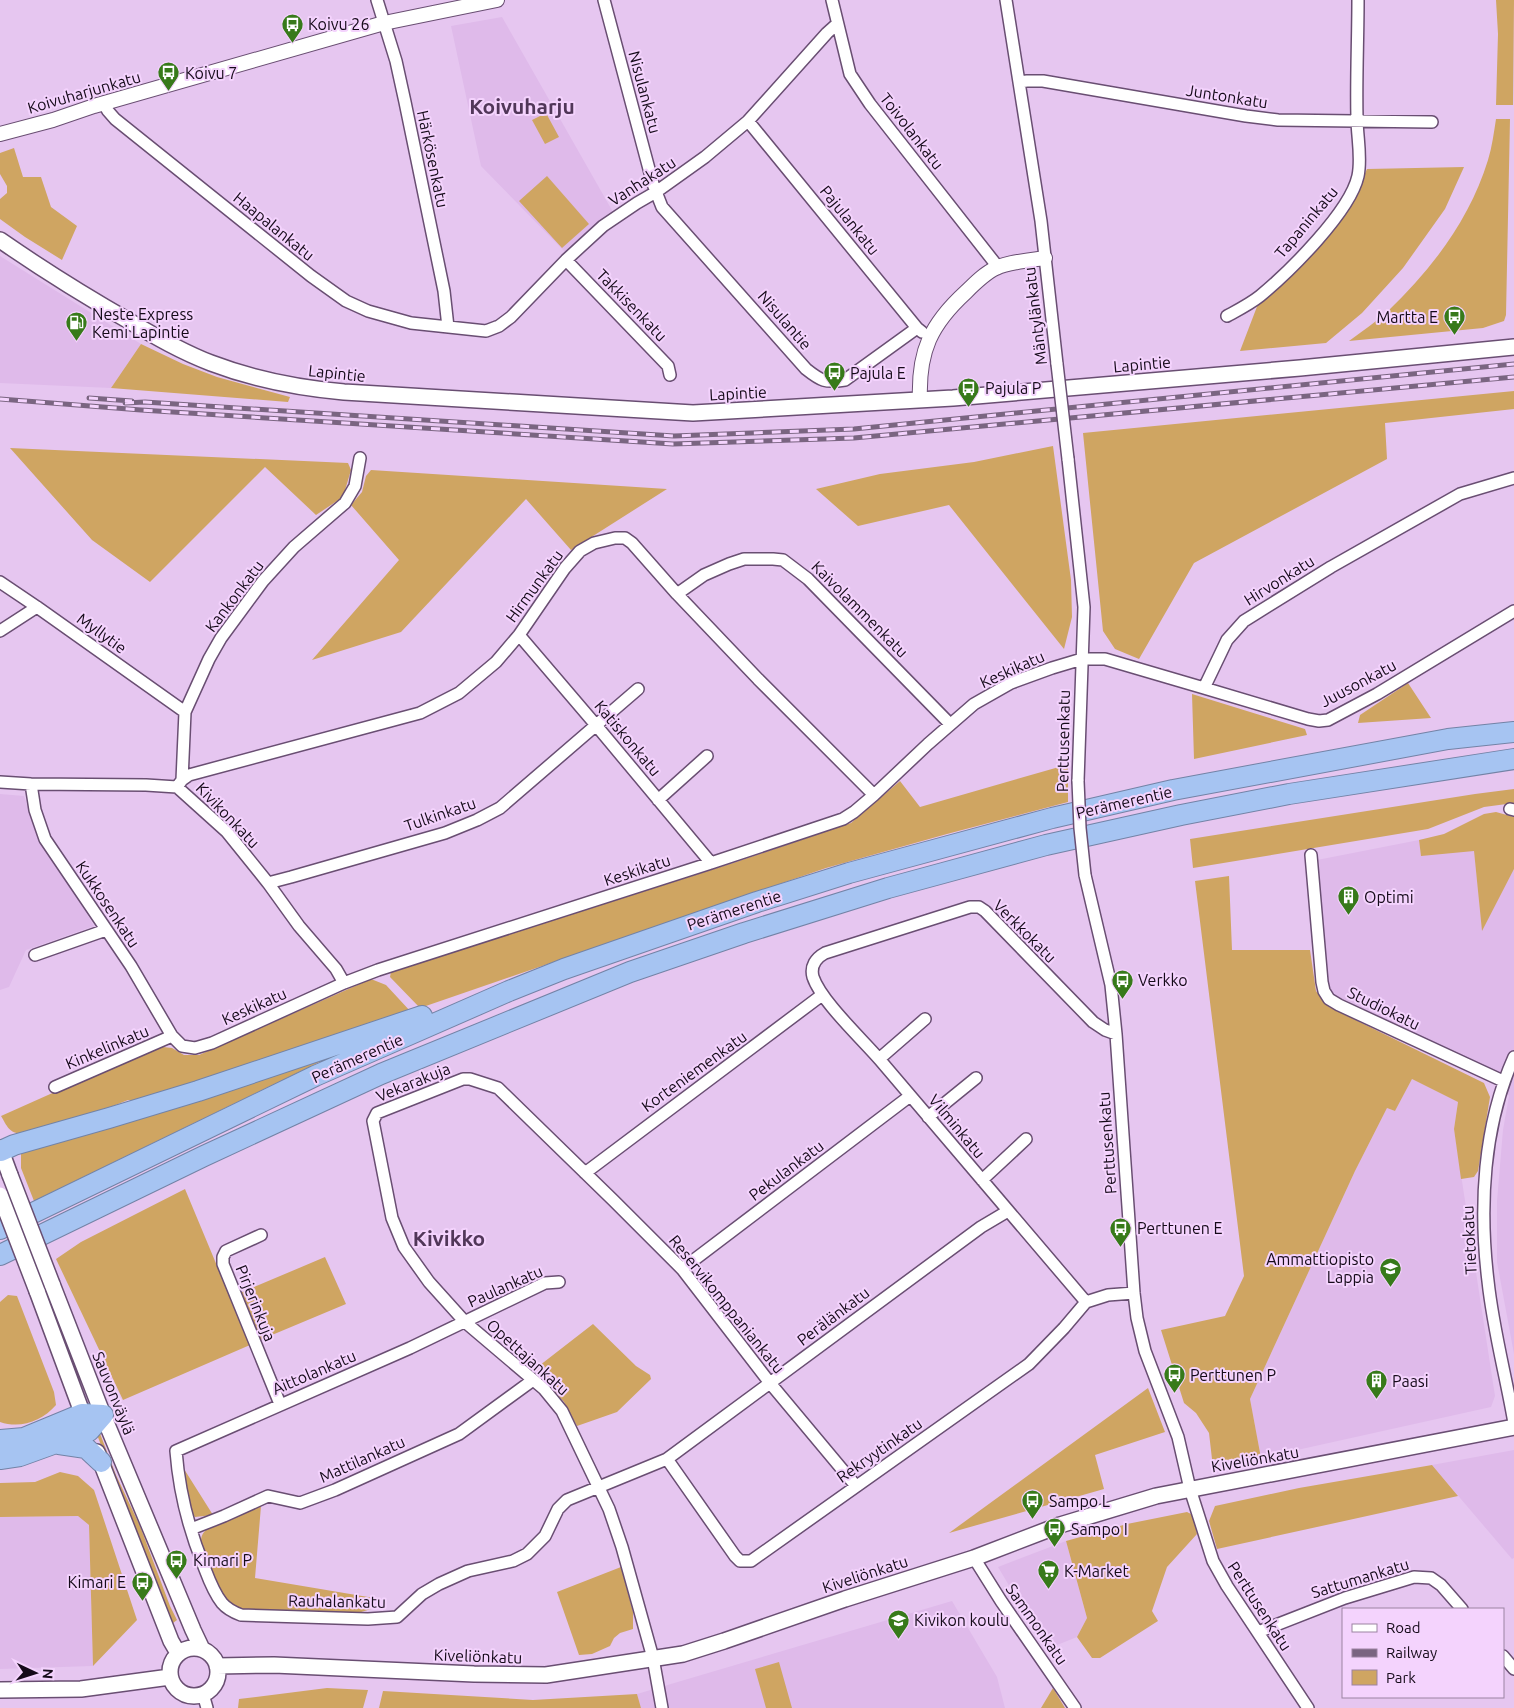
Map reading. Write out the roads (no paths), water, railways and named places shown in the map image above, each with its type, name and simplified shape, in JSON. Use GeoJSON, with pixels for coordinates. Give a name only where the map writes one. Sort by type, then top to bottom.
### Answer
{"type":"FeatureCollection","features":[{"type":"Feature","properties":{"kind":"highway","name":"Perämerentie"},"geometry":{"type":"LineString","coordinates":[[0,1229],[315,1076],[510,991],[564,969],[757,902],[849,873],[1052,818],[1173,790],[1448,739],[1514,732]]}},
{"type":"Feature","properties":{"kind":"highway","name":"Perämerentie"},"geometry":{"type":"LineString","coordinates":[[0,1255],[204,1156],[381,1074],[630,972],[744,933],[888,888],[1046,846],[1181,815],[1290,794],[1514,759]]}},
{"type":"Feature","properties":{"kind":"highway"},"geometry":{"type":"LineString","coordinates":[[0,1150],[198,1090],[397,1025],[477,995],[510,991]]}},
{"type":"Feature","properties":{"kind":"highway"},"geometry":{"type":"LineString","coordinates":[[0,1271],[42,1246],[69,1223]]}},
{"type":"Feature","properties":{"kind":"highway"},"geometry":{"type":"LineString","coordinates":[[0,1440],[24,1438],[85,1422],[103,1415]]}},
{"type":"Feature","properties":{"kind":"highway"},"geometry":{"type":"LineString","coordinates":[[0,1459],[20,1456],[54,1444],[85,1422]]}},
{"type":"Feature","properties":{"kind":"highway"},"geometry":{"type":"LineString","coordinates":[[54,1444],[86,1448],[101,1462]]}},
{"type":"Feature","properties":{"kind":"main road","name":"Lapintie"},"geometry":{"type":"LineString","coordinates":[[0,240],[110,310],[169,344],[211,363],[255,377],[315,390],[693,413],[920,400],[1300,368],[1514,347]]}},
{"type":"Feature","properties":{"kind":"main road","name":"Sauvonväylä"},"geometry":{"type":"LineString","coordinates":[[0,1150],[103,1415],[202,1649]]}},
{"type":"Feature","properties":{"kind":"main road"},"geometry":{"type":"LineString","coordinates":[[0,1195],[85,1422],[171,1641],[178,1653]]}},
{"type":"Feature","properties":{"kind":"main road","name":"Kiveliönkatu"},"geometry":{"type":"LineString","coordinates":[[217,1666],[290,1665],[546,1675],[683,1654],[724,1642],[846,1598],[974,1558],[1076,1520],[1156,1496],[1514,1427]]}},
{"type":"Feature","properties":{"kind":"main road"},"geometry":{"type":"LineString","coordinates":[[193,1647],[202,1649],[213,1657],[217,1666],[216,1680],[205,1701],[182,1694],[172,1684],[170,1677],[170,1664],[178,1653],[193,1647]]}},
{"type":"Feature","properties":{"kind":"main road"},"geometry":{"type":"LineString","coordinates":[[0,1690],[81,1689],[170,1677]]}},
{"type":"Feature","properties":{"kind":"street","name":"Härkösenkatu"},"geometry":{"type":"LineString","coordinates":[[377,0],[396,61],[405,102],[444,291],[448,327]]}},
{"type":"Feature","properties":{"kind":"street","name":"Koivuharjunkatu"},"geometry":{"type":"LineString","coordinates":[[0,134],[384,23],[497,0]]}},
{"type":"Feature","properties":{"kind":"street","name":"Nisulankatu"},"geometry":{"type":"LineString","coordinates":[[604,0],[656,192]]}},
{"type":"Feature","properties":{"kind":"street","name":"Toivolankatu"},"geometry":{"type":"LineString","coordinates":[[832,0],[847,65],[858,87],[998,267]]}},
{"type":"Feature","properties":{"kind":"street","name":"Mäntylänkatu"},"geometry":{"type":"LineString","coordinates":[[1006,0],[1020,82],[1045,258],[1084,607],[1082,659]]}},
{"type":"Feature","properties":{"kind":"street","name":"Tapaninkatu"},"geometry":{"type":"LineString","coordinates":[[1227,316],[1259,297],[1286,272],[1338,214],[1353,191],[1358,176],[1359,162],[1357,120],[1358,0]]}},
{"type":"Feature","properties":{"kind":"street","name":"Vanhakatu"},"geometry":{"type":"LineString","coordinates":[[448,327],[486,331],[499,326],[510,318],[566,260],[608,222],[656,192],[705,157],[748,121],[837,24]]}},
{"type":"Feature","properties":{"kind":"street","name":"Juntonkatu"},"geometry":{"type":"LineString","coordinates":[[1020,82],[1043,81],[1278,120],[1432,122]]}},
{"type":"Feature","properties":{"kind":"street","name":"Haapalankatu"},"geometry":{"type":"LineString","coordinates":[[104,104],[121,124],[305,272],[346,301],[368,311],[410,323],[448,327]]}},
{"type":"Feature","properties":{"kind":"street","name":"Pajulankatu"},"geometry":{"type":"LineString","coordinates":[[748,121],[917,328],[930,335]]}},
{"type":"Feature","properties":{"kind":"street","name":"Nisulantie"},"geometry":{"type":"LineString","coordinates":[[656,192],[662,207],[806,369],[821,381],[845,380],[917,328]]}},
{"type":"Feature","properties":{"kind":"street"},"geometry":{"type":"LineString","coordinates":[[920,400],[921,367],[930,335],[951,306],[975,283],[998,267],[1045,258]]}},
{"type":"Feature","properties":{"kind":"street","name":"Takkisenkatu"},"geometry":{"type":"LineString","coordinates":[[566,260],[668,366],[670,375]]}},
{"type":"Feature","properties":{"kind":"street","name":"Kankonkatu"},"geometry":{"type":"LineString","coordinates":[[180,783],[185,712],[208,659],[252,596],[294,547],[345,503],[358,480],[360,458]]}},
{"type":"Feature","properties":{"kind":"street","name":"Hirvonkatu"},"geometry":{"type":"LineString","coordinates":[[1204,688],[1227,640],[1244,621],[1331,567],[1460,494],[1514,478]]}},
{"type":"Feature","properties":{"kind":"street","name":"Hirmunkatu"},"geometry":{"type":"LineString","coordinates":[[180,783],[189,775],[399,719],[448,700],[470,685],[496,662],[519,635],[568,564],[580,551],[594,543],[615,538],[628,540],[676,594],[764,686],[874,795]]}},
{"type":"Feature","properties":{"kind":"street","name":"Kaivolammenkatu"},"geometry":{"type":"LineString","coordinates":[[676,594],[704,575],[738,560],[773,559],[788,563],[808,579],[950,724]]}},
{"type":"Feature","properties":{"kind":"street","name":"Myllytie"},"geometry":{"type":"LineString","coordinates":[[0,582],[185,712]]}},
{"type":"Feature","properties":{"kind":"street"},"geometry":{"type":"LineString","coordinates":[[0,631],[37,607]]}},
{"type":"Feature","properties":{"kind":"street","name":"Juusonkatu"},"geometry":{"type":"LineString","coordinates":[[1204,688],[1308,719],[1328,720],[1377,694],[1514,611]]}},
{"type":"Feature","properties":{"kind":"street","name":"Katiskonkatu"},"geometry":{"type":"LineString","coordinates":[[519,635],[596,724],[711,863]]}},
{"type":"Feature","properties":{"kind":"street"},"geometry":{"type":"LineString","coordinates":[[1082,659],[1111,660],[1204,688]]}},
{"type":"Feature","properties":{"kind":"street","name":"Keskikatu"},"geometry":{"type":"LineString","coordinates":[[172,1036],[182,1046],[191,1048],[202,1046],[344,983],[378,970],[843,819],[874,795],[974,704],[1011,683],[1082,659]]}},
{"type":"Feature","properties":{"kind":"street","name":"Perttusenkatu"},"geometry":{"type":"LineString","coordinates":[[1082,659],[1078,781],[1080,828],[1085,875],[1111,985],[1137,1318],[1145,1350],[1178,1437],[1190,1489],[1213,1561],[1226,1586],[1308,1708]]}},
{"type":"Feature","properties":{"kind":"street","name":"Tulkinkatu"},"geometry":{"type":"LineString","coordinates":[[268,883],[445,833],[478,820],[500,808],[638,689]]}},
{"type":"Feature","properties":{"kind":"street"},"geometry":{"type":"LineString","coordinates":[[658,800],[707,756]]}},
{"type":"Feature","properties":{"kind":"street","name":"Kivikonkatu"},"geometry":{"type":"LineString","coordinates":[[0,782],[146,785],[180,783],[227,832],[268,883],[299,926],[336,970],[344,983]]}},
{"type":"Feature","properties":{"kind":"street","name":"Kukkosenkatu"},"geometry":{"type":"LineString","coordinates":[[31,784],[35,810],[45,839],[131,966],[172,1036]]}},
{"type":"Feature","properties":{"kind":"street","name":"Studiokatu"},"geometry":{"type":"LineString","coordinates":[[1311,855],[1322,982],[1328,999],[1372,1022],[1503,1081]]}},
{"type":"Feature","properties":{"kind":"street","name":"Verkkokatu"},"geometry":{"type":"LineString","coordinates":[[813,966],[816,959],[826,953],[970,907],[979,907],[1093,1022],[1105,1030],[1116,1034]]}},
{"type":"Feature","properties":{"kind":"street"},"geometry":{"type":"LineString","coordinates":[[35,955],[106,930]]}},
{"type":"Feature","properties":{"kind":"street","name":"Vilminkatu"},"geometry":{"type":"LineString","coordinates":[[813,966],[814,980],[822,995],[1086,1302]]}},
{"type":"Feature","properties":{"kind":"street","name":"Korteniemenkatu"},"geometry":{"type":"LineString","coordinates":[[585,1172],[822,995]]}},
{"type":"Feature","properties":{"kind":"street"},"geometry":{"type":"LineString","coordinates":[[879,1059],[926,1019]]}},
{"type":"Feature","properties":{"kind":"street","name":"Kinkelinkatu"},"geometry":{"type":"LineString","coordinates":[[55,1087],[172,1036]]}},
{"type":"Feature","properties":{"kind":"street","name":"Tietokatu"},"geometry":{"type":"LineString","coordinates":[[1514,1057],[1503,1081],[1493,1121],[1484,1186],[1484,1240],[1488,1282],[1514,1423]]}},
{"type":"Feature","properties":{"kind":"street"},"geometry":{"type":"LineString","coordinates":[[928,1118],[976,1078]]}},
{"type":"Feature","properties":{"kind":"street","name":"Vekarakuja"},"geometry":{"type":"LineString","coordinates":[[374,1121],[374,1117],[382,1110],[463,1079],[474,1080],[498,1088]]}},
{"type":"Feature","properties":{"kind":"street","name":"Reservikomppaniankatu"},"geometry":{"type":"LineString","coordinates":[[498,1088],[682,1269],[770,1383],[856,1486]]}},
{"type":"Feature","properties":{"kind":"street","name":"Pekulankatu"},"geometry":{"type":"LineString","coordinates":[[682,1269],[910,1096]]}},
{"type":"Feature","properties":{"kind":"street","name":"Opettajankatu"},"geometry":{"type":"LineString","coordinates":[[374,1121],[392,1218],[397,1234],[415,1263],[429,1282],[465,1322],[544,1389],[562,1411],[609,1509],[622,1547],[652,1658],[662,1708]]}},
{"type":"Feature","properties":{"kind":"street"},"geometry":{"type":"LineString","coordinates":[[982,1180],[1026,1139]]}},
{"type":"Feature","properties":{"kind":"street","name":"Perälänkatu"},"geometry":{"type":"LineString","coordinates":[[598,1488],[667,1459],[979,1228],[1008,1211]]}},
{"type":"Feature","properties":{"kind":"street","name":"Pirjerinkuja"},"geometry":{"type":"LineString","coordinates":[[262,1235],[226,1251],[222,1264],[280,1404]]}},
{"type":"Feature","properties":{"kind":"street","name":"Paulankatu"},"geometry":{"type":"LineString","coordinates":[[465,1322],[545,1283],[558,1282]]}},
{"type":"Feature","properties":{"kind":"street"},"geometry":{"type":"LineString","coordinates":[[1086,1302],[1108,1295],[1134,1293]]}},
{"type":"Feature","properties":{"kind":"street","name":"Rekryytinkatu"},"geometry":{"type":"LineString","coordinates":[[667,1459],[735,1556],[740,1561],[751,1561],[1029,1364],[1086,1302]]}},
{"type":"Feature","properties":{"kind":"street","name":"Aittolankatu"},"geometry":{"type":"LineString","coordinates":[[176,1451],[465,1322]]}},
{"type":"Feature","properties":{"kind":"street","name":"Mattilankatu"},"geometry":{"type":"LineString","coordinates":[[191,1529],[268,1496],[300,1503],[335,1490],[459,1434],[533,1380]]}},
{"type":"Feature","properties":{"kind":"street","name":"Rauhalankatu"},"geometry":{"type":"LineString","coordinates":[[176,1451],[181,1496],[198,1554],[222,1603],[231,1611],[241,1615],[368,1619],[394,1617],[402,1613],[422,1594],[439,1584],[468,1571],[505,1564],[521,1558],[545,1536],[558,1509],[563,1504],[574,1497],[598,1488]]}},
{"type":"Feature","properties":{"kind":"street","name":"Sammonkatu"},"geometry":{"type":"LineString","coordinates":[[974,1558],[1074,1708]]}},
{"type":"Feature","properties":{"kind":"street","name":"Sattumankatu"},"geometry":{"type":"LineString","coordinates":[[1258,1632],[1345,1598],[1414,1577],[1431,1578],[1441,1585],[1461,1608]]}},
{"type":"Feature","properties":{"kind":"street"},"geometry":{"type":"LineString","coordinates":[[1504,1657],[1514,1669]]}},
{"type":"Feature","properties":{"kind":"railway"},"geometry":{"type":"LineString","coordinates":[[125,403],[145,402],[674,436],[854,429],[1514,364]]}},
{"type":"Feature","properties":{"kind":"railway"},"geometry":{"type":"LineString","coordinates":[[0,399],[141,410],[673,444],[854,438],[1514,377]]}},
{"type":"Feature","properties":{"kind":"railway"},"geometry":{"type":"LineString","coordinates":[[89,398],[132,401]]}},
{"type":"Feature","properties":{"kind":"place","name":"Koivu 26"},"geometry":{"type":"Point","coordinates":[292,43]}},
{"type":"Feature","properties":{"kind":"place","name":"Koivu 7"},"geometry":{"type":"Point","coordinates":[169,92]}},
{"type":"Feature","properties":{"kind":"place","name":"Martta E"},"geometry":{"type":"Point","coordinates":[1454,336]}},
{"type":"Feature","properties":{"kind":"place","name":"Neste Express Kemi Lapintie"},"geometry":{"type":"Point","coordinates":[76,342]}},
{"type":"Feature","properties":{"kind":"place","name":"Pajula E"},"geometry":{"type":"Point","coordinates":[834,392]}},
{"type":"Feature","properties":{"kind":"place","name":"Pajula P"},"geometry":{"type":"Point","coordinates":[969,407]}},
{"type":"Feature","properties":{"kind":"place","name":"Optimi"},"geometry":{"type":"Point","coordinates":[1348,916]}},
{"type":"Feature","properties":{"kind":"place","name":"Verkko"},"geometry":{"type":"Point","coordinates":[1122,999]}},
{"type":"Feature","properties":{"kind":"place","name":"Perttunen E"},"geometry":{"type":"Point","coordinates":[1121,1247]}},
{"type":"Feature","properties":{"kind":"place","name":"Ammattiopisto Lappia"},"geometry":{"type":"Point","coordinates":[1390,1287]}},
{"type":"Feature","properties":{"kind":"place","name":"Perttunen P"},"geometry":{"type":"Point","coordinates":[1174,1394]}},
{"type":"Feature","properties":{"kind":"place","name":"Paasi"},"geometry":{"type":"Point","coordinates":[1376,1400]}},
{"type":"Feature","properties":{"kind":"place","name":"Sampo L"},"geometry":{"type":"Point","coordinates":[1033,1520]}},
{"type":"Feature","properties":{"kind":"place","name":"Sampo I"},"geometry":{"type":"Point","coordinates":[1055,1548]}},
{"type":"Feature","properties":{"kind":"place","name":"Kimari P"},"geometry":{"type":"Point","coordinates":[177,1579]}},
{"type":"Feature","properties":{"kind":"place","name":"K-Market"},"geometry":{"type":"Point","coordinates":[1048,1590]}},
{"type":"Feature","properties":{"kind":"place","name":"Kimari E"},"geometry":{"type":"Point","coordinates":[142,1601]}},
{"type":"Feature","properties":{"kind":"place","name":"Kivikon koulu"},"geometry":{"type":"Point","coordinates":[898,1639]}},
{"type":"Feature","properties":{"kind":"district","name":"Koivuharju"},"geometry":{"type":"Point","coordinates":[522,106]}},
{"type":"Feature","properties":{"kind":"district","name":"Kivikko"},"geometry":{"type":"Point","coordinates":[449,1238]}}]}
